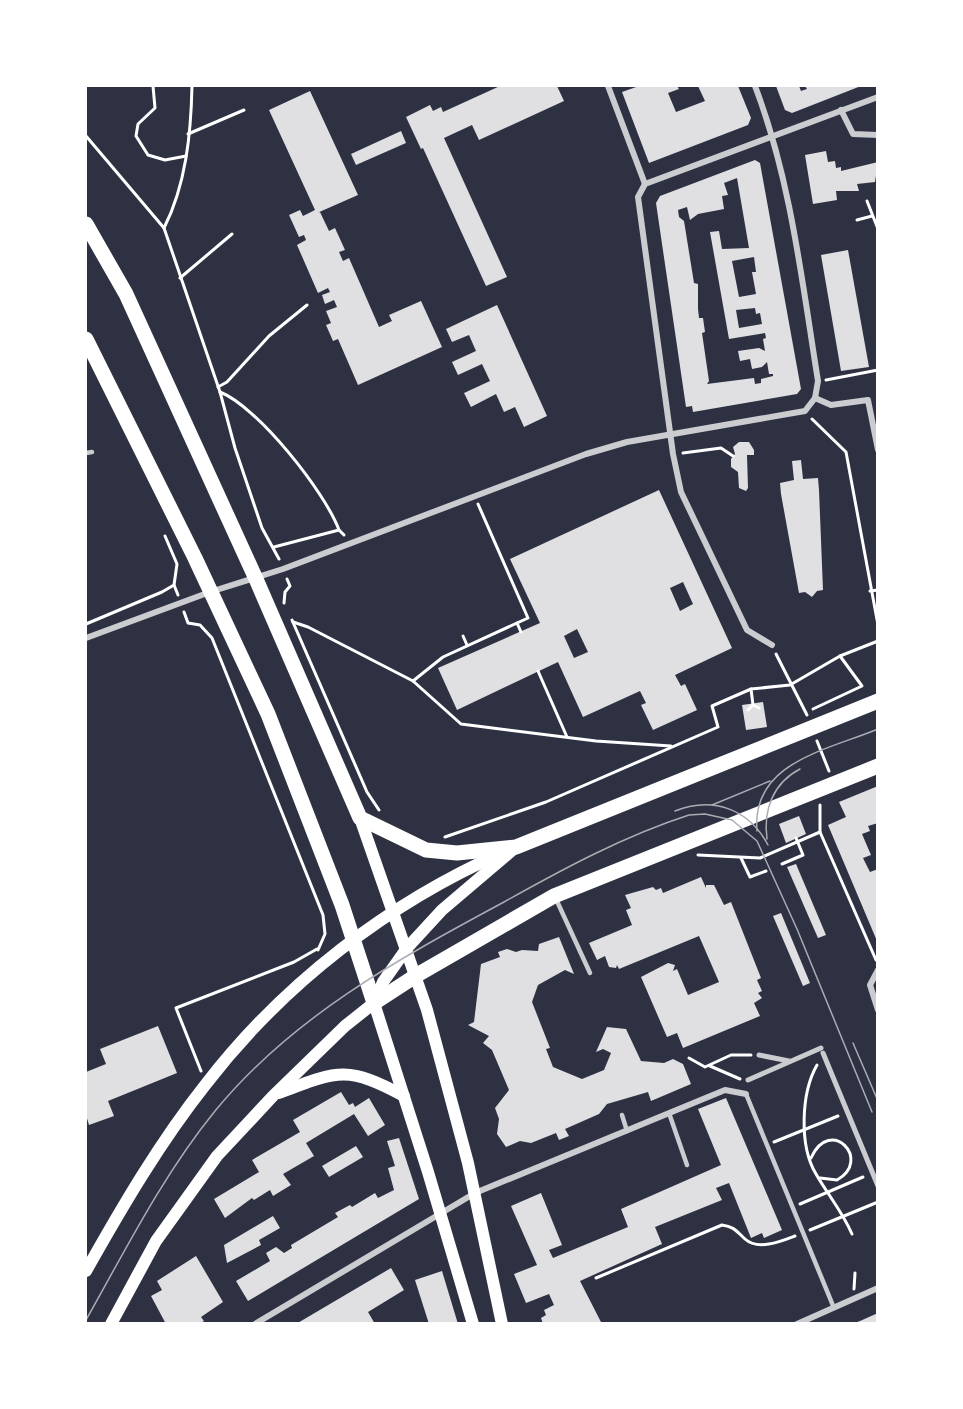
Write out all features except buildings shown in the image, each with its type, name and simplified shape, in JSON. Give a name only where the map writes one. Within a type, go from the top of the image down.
[{"type":"main road","points":[[86,225],[126,294],[256,579],[360,818],[417,975],[475,1193],[502,1323]]},
{"type":"main road","points":[[86,339],[133,430],[268,714],[354,939],[473,1323]]},
{"type":"main road","points":[[86,1271],[137,1184],[206,1083],[286,996],[354,939],[394,911],[468,868],[809,719],[878,700]]},
{"type":"main road","points":[[111,1323],[156,1241],[217,1156],[273,1096],[345,1026],[374,1003],[417,975],[555,896],[878,766]]},
{"type":"main road","points":[[360,818],[426,850],[457,853],[516,847]]},
{"type":"main road","points":[[374,1003],[383,982],[407,948],[442,910],[516,847]]},
{"type":"main road","points":[[273,1096],[324,1076],[344,1073],[381,1084],[404,1096]]},
{"type":"street","points":[[608,86],[645,184]]},
{"type":"street","points":[[86,635],[210,592],[256,579],[586,453],[670,435],[805,411],[815,398],[818,381],[794,232],[773,133],[755,86]]},
{"type":"street","points":[[772,645],[747,630],[681,492],[670,435],[638,197],[645,184],[773,133],[878,97]]},
{"type":"street","points":[[841,110],[853,134],[878,135]]},
{"type":"street","points":[[815,398],[831,405],[868,400],[878,450]]},
{"type":"street","points":[[877,970],[872,977],[872,996],[878,1010]]},
{"type":"street","points":[[748,1080],[822,1051],[878,1186]]},
{"type":"street","points":[[759,1055],[790,1062]]},
{"type":"street","points":[[255,1323],[475,1193],[725,1090],[746,1094]]},
{"type":"street","points":[[796,1323],[878,1288]]},
{"type":"lane","points":[[86,453],[92,453]]},
{"type":"lane","points":[[555,896],[590,974]]},
{"type":"lane","points":[[746,1094],[834,1308]]},
{"type":"lane","points":[[669,1113],[687,1165]]},
{"type":"lane","points":[[622,1115],[627,1131]]},
{"type":"path","points":[[153,86],[155,108],[138,124],[136,136],[148,155],[165,160],[186,156]]},
{"type":"path","points":[[164,228],[173,211],[186,156],[192,86]]},
{"type":"path","points":[[188,134],[244,110]]},
{"type":"path","points":[[86,136],[164,228],[219,389],[262,528],[274,548],[290,586],[283,600],[285,606]]},
{"type":"path","points":[[867,201],[878,229]]},
{"type":"path","points":[[857,220],[872,216]]},
{"type":"path","points":[[180,278],[232,234]]},
{"type":"path","points":[[219,389],[269,336],[307,305]]},
{"type":"path","points":[[818,381],[878,370]]},
{"type":"path","points":[[219,389],[244,406],[287,453],[313,484],[332,512],[339,530],[352,543]]},
{"type":"path","points":[[805,411],[846,452],[878,625]]},
{"type":"path","points":[[673,454],[721,448],[733,456]]},
{"type":"path","points":[[413,681],[443,657],[528,618],[475,497]]},
{"type":"path","points":[[274,548],[339,530]]},
{"type":"path","points":[[164,534],[177,564],[174,585],[188,623],[200,625],[212,638],[269,784],[306,868],[323,915],[325,934],[317,949],[294,962],[176,1008],[206,1083]]},
{"type":"path","points":[[86,624],[174,585]]},
{"type":"path","points":[[870,591],[878,590]]},
{"type":"path","points":[[288,612],[367,792],[381,813]]},
{"type":"path","points":[[293,622],[308,627],[413,681],[461,724],[567,737],[671,746]]},
{"type":"path","points":[[516,623],[520,632]]},
{"type":"path","points":[[463,636],[467,646]]},
{"type":"path","points":[[437,839],[546,802],[718,727],[712,706],[751,689],[790,685],[840,656],[878,641]]},
{"type":"path","points":[[772,645],[809,719],[834,784]]},
{"type":"path","points":[[809,719],[862,686],[840,656]]},
{"type":"path","points":[[538,671],[567,737]]},
{"type":"path","points":[[751,689],[753,707]]},
{"type":"path","points":[[748,710],[753,707],[759,708]]},
{"type":"path","points":[[830,801],[820,805],[820,832],[877,963],[877,970]]},
{"type":"path","points":[[695,855],[710,858],[760,858],[797,840],[820,832]]},
{"type":"path","points":[[790,840],[797,840],[801,836]]},
{"type":"path","points":[[782,864],[803,855],[797,840]]},
{"type":"path","points":[[741,858],[750,878],[766,871]]},
{"type":"path","points":[[317,949],[324,964]]},
{"type":"path","points":[[822,1051],[812,1073],[805,1129],[810,1159],[818,1178],[844,1215],[852,1234]]},
{"type":"path","points":[[689,1058],[705,1067],[731,1055],[759,1055]]},
{"type":"path","points":[[709,1065],[732,1075]]},
{"type":"path","points":[[767,1144],[847,1112]]},
{"type":"path","points":[[810,1159],[819,1144],[825,1140],[841,1142],[847,1147],[851,1165],[843,1177],[837,1180],[818,1178]]},
{"type":"path","points":[[793,1207],[872,1173]]},
{"type":"path","points":[[596,1278],[722,1225],[733,1226],[746,1241],[776,1244],[878,1202]]},
{"type":"tram line","points":[[757,831],[758,808],[766,789],[779,774],[816,752],[878,729]]},
{"type":"tram line","points":[[767,839],[767,818],[772,798],[783,782],[800,769]]},
{"type":"tram line","points":[[712,805],[770,781]]},
{"type":"tram line","points":[[675,811],[703,805],[729,809],[751,822],[768,845]]},
{"type":"tram line","points":[[86,1320],[146,1213],[196,1135],[245,1077],[278,1047],[349,993],[425,945],[594,854],[689,815],[705,814],[732,820],[757,841],[797,929],[872,1112]]},
{"type":"tram line","points":[[853,1043],[878,1101]]}]
